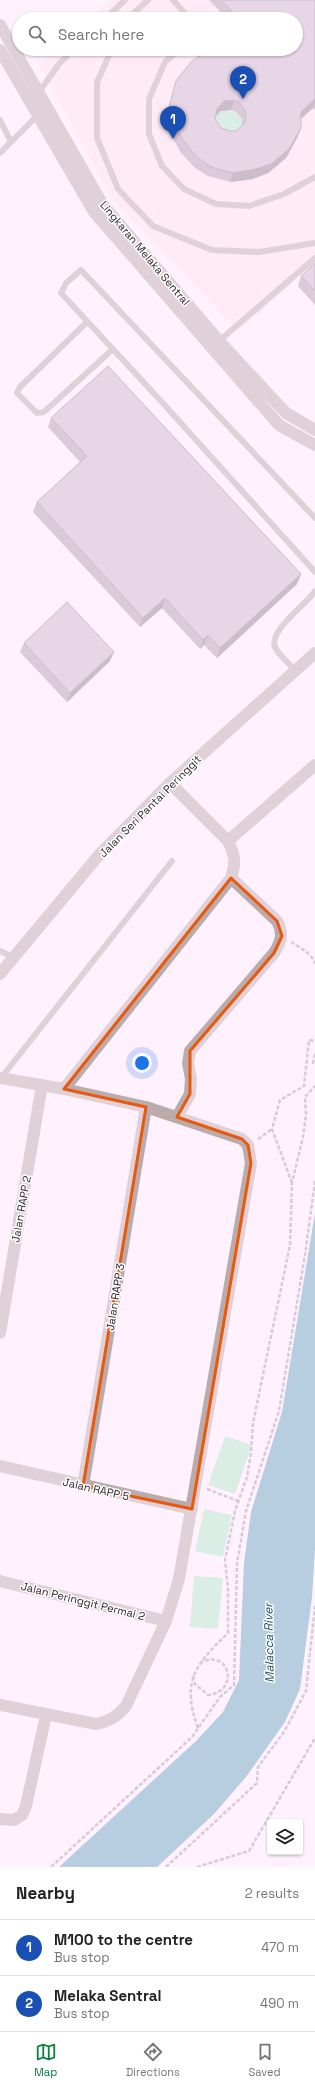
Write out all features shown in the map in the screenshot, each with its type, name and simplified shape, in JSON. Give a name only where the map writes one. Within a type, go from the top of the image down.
[{"type":"street","name":"Lingkaran Melaka Sentral","points":[[0,25],[12,45]]},
{"type":"street","name":"Lingkaran Melaka Sentral","points":[[0,50],[94,212],[279,425],[315,445]]},
{"type":"street","name":"Lingkaran Melaka Sentral","points":[[18,56],[103,205],[219,341],[286,413],[315,430]]},
{"type":"street","name":"Jalan Seri Pantai Peringgit","points":[[0,974],[99,855],[170,783],[315,653]]},
{"type":"street","points":[[228,841],[315,765]]},
{"type":"street","points":[[64,1089],[230,878],[235,865],[234,853],[228,841],[170,783]]},
{"type":"street","points":[[177,1117],[190,1094],[191,1079],[188,1063],[190,1051],[274,953],[282,936],[281,928],[277,921],[230,878]]},
{"type":"street","points":[[0,1078],[64,1089],[146,1107],[242,1139],[248,1145],[251,1163],[192,1509],[179,1578],[166,1621],[126,1706],[118,1715],[108,1722],[96,1724],[46,1716],[0,1705]]},
{"type":"street","name":"Jalan RAPP 2","points":[[0,1333],[42,1085]]},
{"type":"street","name":"Jalan RAPP 3","points":[[83,1486],[146,1107]]},
{"type":"street","name":"Jalan RAPP 5","points":[[0,1466],[83,1486],[192,1509]]},
{"type":"street","name":"Jalan Peringgit Permai 2","points":[[0,1581],[166,1621]]},
{"type":"street","points":[[0,1819],[14,1820],[22,1814],[26,1806],[46,1716]]},
{"type":"lane","points":[[112,12],[125,0]]},
{"type":"lane","points":[[135,12],[148,0]]},
{"type":"lane","points":[[173,0],[184,12]]},
{"type":"lane","points":[[0,153],[37,116],[39,91],[59,64],[67,56]]},
{"type":"lane","points":[[109,56],[97,82],[97,138],[118,189],[153,226],[212,250],[259,252],[315,243]]},
{"type":"lane","points":[[172,56],[166,62],[149,99],[149,134],[162,166],[184,189],[216,204],[249,206],[284,194],[315,177]]},
{"type":"lane","points":[[0,120],[12,142]]},
{"type":"lane","points":[[219,341],[315,258]]},
{"type":"lane","points":[[315,518],[81,270],[66,284],[61,293],[315,572]]},
{"type":"lane","points":[[87,322],[20,387],[18,393],[37,413],[44,412],[113,349]]},
{"type":"lane","points":[[296,670],[274,646],[275,638],[280,629],[315,591]]},
{"type":"lane","points":[[0,1078],[172,861]]},
{"type":"lane","points":[[0,951],[14,958]]},
{"type":"path","points":[[282,936],[303,950],[315,964]]},
{"type":"path","points":[[292,1183],[272,1129],[280,1100],[304,1086],[306,1054],[309,1040],[315,1041]]},
{"type":"path","points":[[306,1054],[315,1055],[313,1063],[315,1065]]},
{"type":"path","points":[[198,1728],[192,1710],[193,1674],[198,1664],[228,1633],[228,1589],[225,1560],[238,1501],[247,1477],[252,1453],[253,1423],[290,1245],[292,1183],[303,1137],[306,1115],[305,1097],[315,1086]]},
{"type":"path","points":[[248,1145],[272,1129]]},
{"type":"path","points":[[51,1867],[186,1742],[220,1697],[234,1685],[237,1563],[246,1511],[278,1411],[305,1255],[315,1181]]},
{"type":"path","points":[[196,1485],[238,1501]]},
{"type":"path","points":[[166,1867],[257,1783],[258,1767],[284,1732],[306,1691],[315,1606]]},
{"type":"path","points":[[193,1674],[195,1684],[208,1695],[216,1694],[224,1688],[228,1681],[228,1672],[224,1664],[216,1659],[208,1659],[198,1664]]},
{"type":"path","points":[[197,1867],[248,1851],[315,1738]]},
{"type":"highlighted area","points":[[231,878],[277,921],[282,936],[274,953],[190,1051],[190,1094],[177,1117],[242,1139],[248,1145],[251,1163],[192,1509],[83,1486],[146,1107],[64,1089]]},
{"type":"shaded area","points":[[110,0],[315,0],[315,261],[239,332],[113,200],[39,65],[49,56],[303,56],[303,12],[97,12]]},
{"type":"green space","points":[[226,110],[234,111],[239,115],[242,121],[243,129],[227,141],[214,118],[217,114]]},
{"type":"green space","points":[[225,1436],[252,1445],[235,1494],[208,1485]]},
{"type":"green space","points":[[204,1509],[232,1515],[223,1557],[195,1551]]},
{"type":"green space","points":[[194,1576],[223,1578],[218,1629],[190,1627]]},
{"type":"water","name":"Malacca River","points":[[315,1213],[315,1548],[312,1597],[300,1689],[285,1722],[246,1777],[214,1814],[157,1867],[59,1867],[196,1741],[223,1712],[239,1680],[244,1563],[251,1512],[282,1412]]},
{"type":"building","points":[[221,0],[315,0],[315,99],[301,112],[301,128],[289,149],[271,164],[256,169],[233,173],[211,167],[197,157],[185,143],[175,126],[170,104],[176,81],[191,62],[199,56],[303,56],[303,12],[232,12]],"holes":[[[234,100],[239,102],[245,110],[246,120],[244,124],[236,131],[221,128],[215,119],[217,109],[224,101]]]},
{"type":"building","points":[[315,263],[315,291],[301,276]]},
{"type":"building","points":[[108,366],[301,574],[220,648],[208,635],[203,640],[165,598],[143,618],[37,502],[87,456],[51,418]]},
{"type":"building","points":[[67,602],[114,652],[70,693],[24,643]]},
{"type":"place","name":"Melaka Sentral","points":[[243,99]]},
{"type":"place","name":"M100 to the centre","points":[[173,139]]}]
